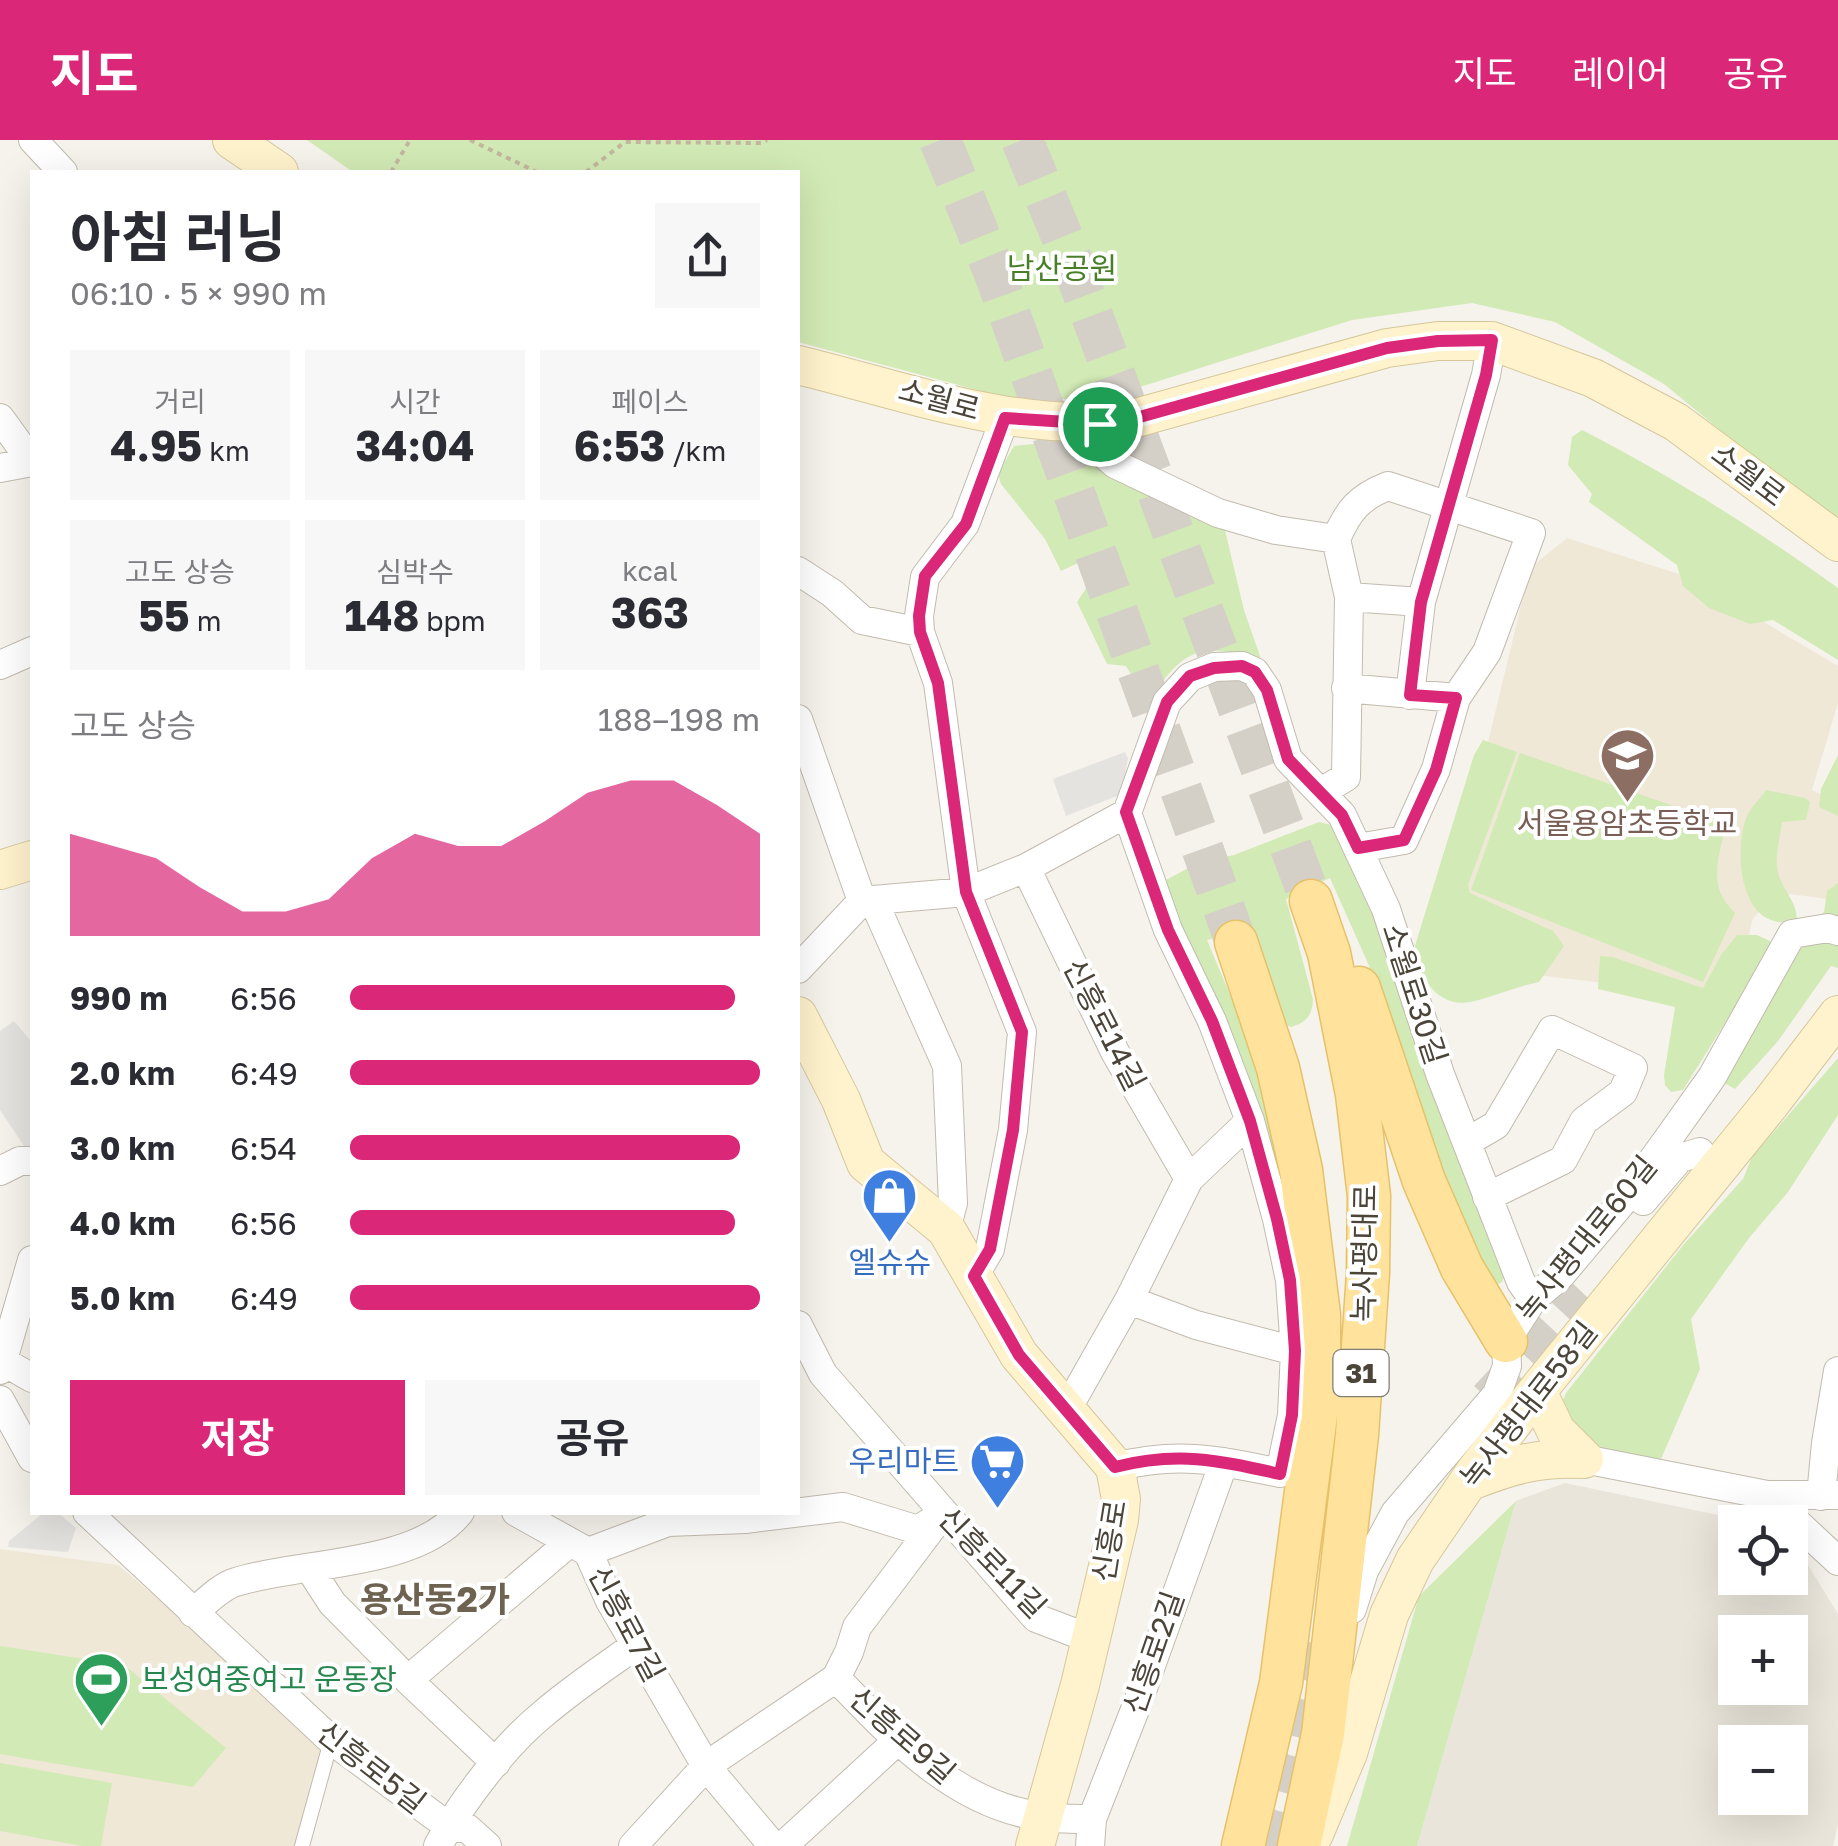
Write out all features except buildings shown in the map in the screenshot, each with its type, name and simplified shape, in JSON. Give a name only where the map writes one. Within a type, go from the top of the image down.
[{"type":"main road","points":[[232,140],[275,170]]},
{"type":"main road","points":[[272,140],[310,170]]},
{"type":"main road","name":"소월로","points":[[800,366],[1005,418],[1100,424],[1136,418],[1387,348],[1438,341],[1492,340],[1593,378],[1676,422],[1838,542]]},
{"type":"main road","name":"녹사평대로","points":[[1299,1846],[1323,1734],[1357,1436],[1368,1274],[1368,1196],[1357,1094],[1329,953],[1311,902]]},
{"type":"main road","name":"녹사평대로","points":[[1236,942],[1278,1068],[1268,1114],[1301,1170],[1319,1315],[1319,1392],[1281,1682],[1242,1846]]},
{"type":"main road","points":[[1329,953],[1353,972],[1424,1181],[1462,1268],[1506,1341]]},
{"type":"main road","name":"녹사평대로58길","points":[[1585,1295],[1700,1152],[1757,1091],[1838,992]]},
{"type":"main road","name":"녹사평대로58길","points":[[1310,1846],[1348,1753],[1389,1615],[1416,1560],[1468,1482],[1537,1391],[1838,1015]]},
{"type":"main road","name":"신흥로","points":[[800,1020],[842,1100],[866,1163],[946,1229],[1019,1355],[1115,1467],[1121,1499],[1119,1520],[1039,1832]]},
{"type":"main road","points":[[1268,1114],[1302,1082],[1316,1079],[1344,1084],[1357,1094]]},
{"type":"main road","points":[[1537,1391],[1556,1431],[1584,1459]]},
{"type":"main road","points":[[1468,1482],[1514,1464],[1546,1458],[1584,1459]]},
{"type":"street","points":[[33,140],[61,170]]},
{"type":"street","points":[[1410,695],[1421,602],[1486,375],[1492,340]]},
{"type":"street","points":[[0,418],[30,459]]},
{"type":"street","points":[[974,1276],[990,1249],[1013,1130],[1022,1032],[966,892],[938,683],[920,632],[919,616],[925,576],[966,524],[1005,418]]},
{"type":"street","points":[[1067,422],[1115,464],[1218,512],[1276,530],[1336,538]]},
{"type":"street","points":[[0,468],[30,462]]},
{"type":"street","points":[[1321,792],[1346,776],[1349,597],[1336,538],[1348,512],[1367,494],[1388,486],[1531,533],[1486,652],[1456,698],[1436,770],[1404,840],[1358,848]]},
{"type":"street","points":[[800,572],[832,593],[862,620],[920,632]]},
{"type":"street","points":[[1349,597],[1421,602]]},
{"type":"street","points":[[0,664],[30,652]]},
{"type":"street","name":"소월로30길","points":[[1126,812],[1167,702],[1190,676],[1214,668],[1242,666],[1255,672],[1267,690],[1288,759],[1342,815],[1386,908],[1440,1074],[1520,1282],[1532,1299]]},
{"type":"street","points":[[1346,688],[1456,698]]},
{"type":"street","points":[[800,724],[868,901],[948,1066],[954,1203],[946,1229]]},
{"type":"street","points":[[800,967],[868,901],[966,892],[1026,868],[1126,812],[1168,930],[1212,1021],[1268,1114],[1290,1280],[1295,1351],[1292,1415],[1280,1474],[1224,1462],[1153,1458],[1115,1467]]},
{"type":"street","name":"신흥로14길","points":[[1026,868],[1115,1052],[1188,1178]]},
{"type":"street","name":"녹사평대로60길","points":[[1327,1694],[1364,1571],[1395,1513],[1497,1394],[1508,1366],[1506,1341],[1532,1299],[1560,1276],[1624,1200],[1681,1121],[1712,1076],[1792,934],[1828,928],[1838,931]]},
{"type":"street","points":[[1468,1142],[1496,1125],[1552,1030],[1633,1068],[1623,1092],[1584,1121],[1563,1160],[1487,1197]]},
{"type":"street","points":[[1067,1409],[1129,1300],[1188,1178],[1268,1114]]},
{"type":"street","points":[[1532,1299],[1568,1288],[1680,1158],[1700,1152]]},
{"type":"street","points":[[0,1171],[20,1161],[30,1161]]},
{"type":"street","points":[[30,1264],[10,1300],[2,1366],[30,1377]]},
{"type":"street","points":[[1129,1300],[1196,1325],[1295,1351]]},
{"type":"street","name":"신흥로11길","points":[[800,1329],[823,1374],[1036,1618],[1091,1640]]},
{"type":"street","points":[[1584,1459],[1767,1495],[1830,1496],[1826,1443],[1838,1371]]},
{"type":"street","points":[[0,1400],[30,1454]]},
{"type":"street","name":"신흥로2길","points":[[1091,1833],[1224,1462]]},
{"type":"street","points":[[1767,1495],[1838,1561]]},
{"type":"street","points":[[800,1513],[843,1508],[918,1530],[943,1513]]},
{"type":"street","name":"신흥로9길","points":[[943,1513],[857,1627],[836,1678],[897,1741],[961,1788],[1039,1832],[1091,1833]]},
{"type":"street","name":"신흥로5길","points":[[91,1515],[331,1743],[443,1836],[466,1828],[487,1846]]},
{"type":"street","points":[[193,1613],[232,1582],[310,1569],[410,1544],[449,1527],[458,1515]]},
{"type":"street","name":"신흥로7길","points":[[521,1515],[579,1547],[706,1766],[773,1846]]},
{"type":"street","points":[[408,1680],[579,1547],[665,1517],[745,1519],[781,1515]]},
{"type":"street","points":[[310,1569],[332,1604],[496,1763]]},
{"type":"street","points":[[443,1836],[496,1763],[540,1715],[636,1644]]},
{"type":"street","points":[[633,1846],[706,1766],[836,1678]]},
{"type":"street","points":[[783,1846],[897,1741]]},
{"type":"lane","points":[[302,1846],[331,1743]]},
{"type":"path","points":[[392,170],[410,140]]},
{"type":"path","points":[[470,140],[534,170]]},
{"type":"path","points":[[589,170],[625,142],[767,140]]},
{"type":"shaded area","points":[[1567,538],[1688,577],[1838,666],[1838,703],[1812,790],[1838,803],[1838,888],[1826,899],[1776,892],[1752,920],[1747,946],[1712,996],[1545,976],[1426,955],[1477,788],[1530,568]]},
{"type":"shaded area","points":[[1125,752],[1128,758],[1122,794],[1066,816],[1053,779]]},
{"type":"shaded area","points":[[14,1021],[30,1040],[30,1152],[0,1110],[0,1031]]},
{"type":"shaded area","points":[[1565,1483],[1718,1515],[1718,1595],[1808,1595],[1808,1565],[1838,1614],[1838,1824],[1833,1846],[1417,1846],[1516,1501]]},
{"type":"shaded area","points":[[41,1515],[60,1515],[76,1528],[68,1552],[8,1547],[9,1541]]},
{"type":"shaded area","points":[[0,1549],[118,1565],[321,1738],[330,1748],[298,1846],[0,1846]]},
{"type":"green space","name":"남산공원","points":[[307,140],[1838,140],[1838,527],[1664,384],[1555,322],[1472,303],[1352,320],[1102,399],[1011,399],[800,343],[800,170],[350,170]]},
{"type":"green space","points":[[1582,430],[1713,504],[1838,588],[1838,660],[1773,620],[1750,624],[1709,608],[1683,586],[1677,565],[1589,502],[1592,494],[1568,465],[1572,437]]},
{"type":"green space","points":[[1034,444],[1062,452],[1224,526],[1244,610],[1262,662],[1223,651],[1195,654],[1172,671],[1148,702],[1126,666],[1107,664],[1077,602],[1089,584],[1078,563],[1061,571],[1045,539],[1001,484],[998,473],[1014,446]]},
{"type":"green space","points":[[1483,740],[1517,752],[1468,885],[1470,893],[1553,931],[1564,946],[1539,982],[1459,1003],[1431,988],[1414,949],[1474,755]]},
{"type":"green space","points":[[1520,753],[1726,824],[1718,860],[1718,882],[1720,893],[1735,913],[1703,982],[1471,890]]},
{"type":"green space","points":[[1838,755],[1838,816],[1819,807],[1821,789]]},
{"type":"green space","points":[[1766,790],[1810,802],[1806,820],[1782,822],[1777,854],[1778,873],[1795,907],[1797,920],[1778,922],[1763,916],[1745,888],[1741,870],[1743,832],[1749,813]]},
{"type":"green space","points":[[1319,822],[1336,826],[1380,927],[1505,1273],[1502,1282],[1495,1286],[1458,1226],[1386,1004],[1330,878],[1286,899],[1313,999],[1308,1018],[1301,1023],[1291,1027],[1280,1022],[1247,929],[1207,940],[1262,1071],[1293,1222],[1162,882],[1200,862],[1234,855]]},
{"type":"green space","points":[[1838,883],[1838,968],[1831,966],[1778,1041],[1735,1089],[1726,1084],[1722,1075],[1811,924],[1824,912],[1827,891]]},
{"type":"green space","points":[[1737,935],[1757,935],[1770,941],[1770,951],[1683,1090],[1671,1092],[1664,1075],[1675,1007],[1598,989],[1600,956],[1703,988]]},
{"type":"green space","points":[[1838,1058],[1838,1115],[1788,1192],[1749,1238],[1691,1319],[1700,1369],[1661,1459],[1639,1456],[1634,1462],[1590,1451],[1557,1415],[1566,1393],[1684,1244],[1743,1179],[1752,1157]]},
{"type":"green space","points":[[1516,1501],[1417,1846],[1347,1846],[1419,1596]]},
{"type":"green space","name":"보성여중여고 운동장","points":[[0,1646],[124,1665],[226,1748],[193,1787],[0,1754]]},
{"type":"green space","points":[[0,1763],[112,1783],[101,1846],[0,1831]]},
{"type":"tunnel","points":[[940,140],[994,271],[1236,942]]},
{"type":"tunnel","points":[[1022,140],[1066,246],[1311,901]]},
{"type":"tunnel","points":[[1488,1399],[1585,1295]]},
{"type":"tunnel","points":[[1263,1846],[1322,1635]]},
{"type":"place","name":"서울용암초등학교","points":[[1627,805]]},
{"type":"place","name":"엘슈슈","points":[[890,1244]]},
{"type":"place","name":"우리마트","points":[[998,1511]]},
{"type":"place","name":"보성여중여고 운동장","points":[[102,1729]]},
{"type":"district","name":"용산동2가","points":[[435,1600]]},
{"type":"route","points":[[1492,340],[1486,375],[1421,602],[1410,695],[1456,698],[1436,770],[1404,840],[1358,848],[1342,815],[1288,759],[1267,690],[1255,672],[1242,666],[1214,668],[1190,676],[1167,702],[1126,812],[1168,930],[1212,1021],[1250,1121],[1277,1219],[1290,1280],[1295,1351],[1292,1415],[1280,1474],[1198,1458],[1153,1458],[1115,1467],[1019,1355],[974,1276],[990,1249],[1013,1130],[1022,1032],[966,892],[938,683],[920,632],[919,616],[925,576],[966,524],[1005,418],[1100,424],[1136,418],[1387,348],[1438,341],[1492,340]]}]
